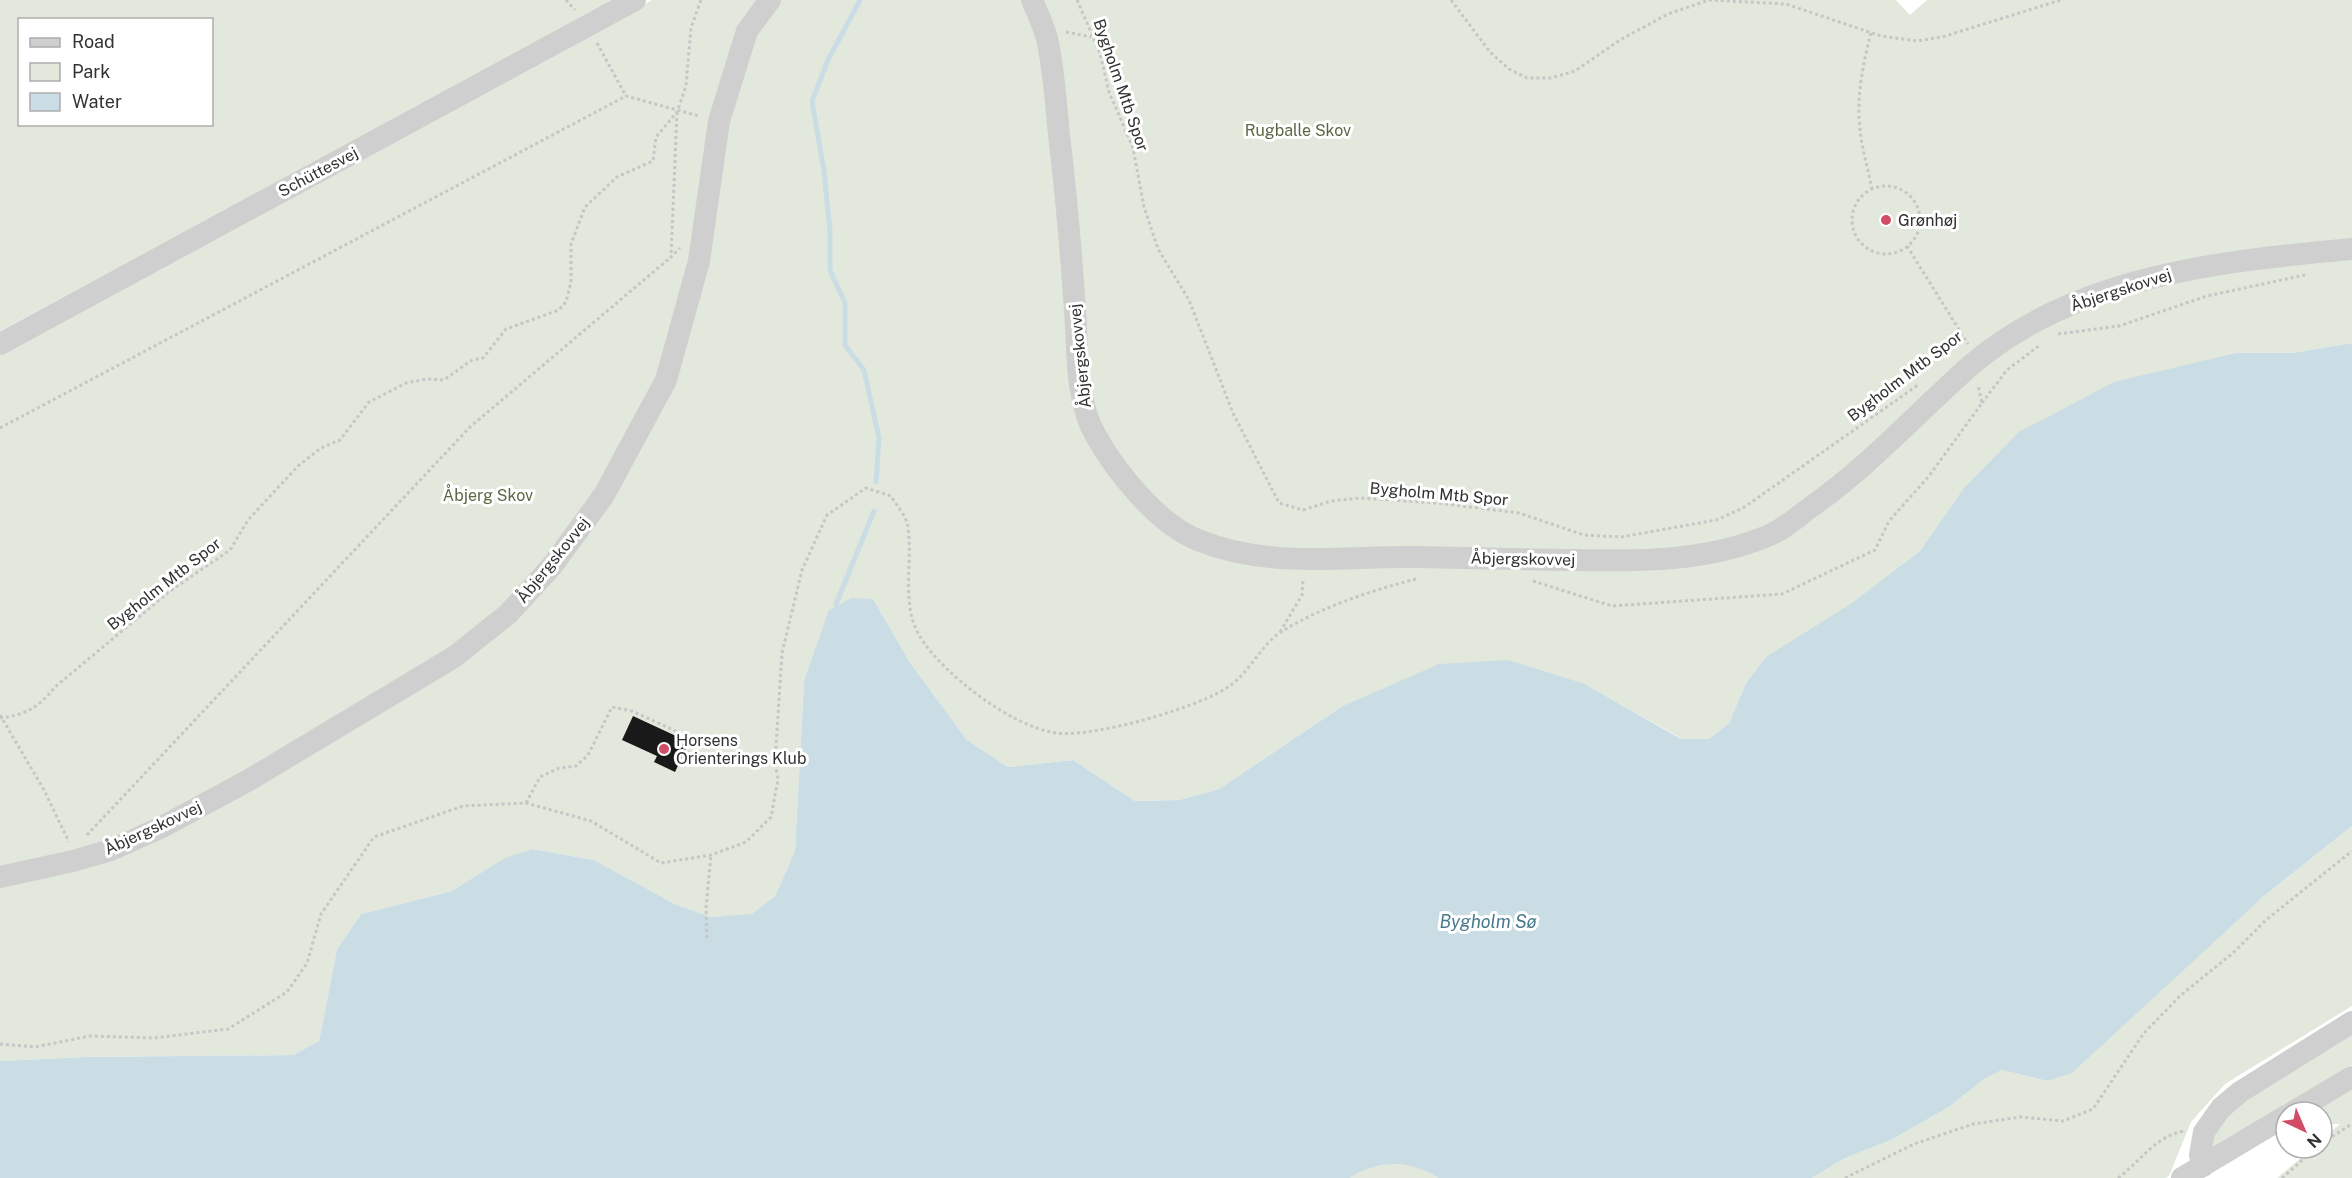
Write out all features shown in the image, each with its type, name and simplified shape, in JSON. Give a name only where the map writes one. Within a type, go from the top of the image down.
[{"type":"street","name":"Schüttesvej","points":[[0,344],[635,0]]},
{"type":"street","name":"Åbjergskovvej","points":[[0,877],[111,850],[162,827],[249,780],[454,657],[508,614],[552,566],[604,495],[666,380],[699,261],[719,121],[747,31],[770,0]]},
{"type":"street","name":"Åbjergskovvej","points":[[1032,0],[1048,39],[1067,203],[1080,379],[1086,415],[1094,434],[1125,480],[1164,518],[1192,538],[1241,555],[1303,560],[1405,557],[1633,561],[1731,550],[1773,534],[1824,498],[1879,453],[1967,352],[2017,332],[2101,293],[2165,274],[2283,256],[2352,249]]},
{"type":"street","points":[[2201,1160],[2204,1132],[2221,1108],[2240,1092],[2352,1022]]},
{"type":"street","points":[[2313,1100],[2352,1077]]},
{"type":"street","points":[[2182,1178],[2201,1160],[2274,1122]]},
{"type":"path","name":"Bygholm Mtb Spor","points":[[1,717],[23,715],[42,704],[55,687],[170,591],[230,549],[248,520],[290,474],[321,448],[340,440],[369,402],[406,383],[426,379],[444,380],[472,360],[483,358],[506,329],[559,310],[566,302],[571,282],[571,244],[585,207],[617,177],[653,161],[656,138],[677,112],[686,86],[691,28],[701,0]]},
{"type":"path","name":"Bygholm Mtb Spor","points":[[1077,0],[1100,53],[1109,92],[1133,148],[1144,207],[1158,249],[1189,300],[1233,413],[1279,503],[1303,510],[1331,501],[1360,498],[1490,508],[1519,513],[1584,536],[1621,537],[1674,530],[1716,520],[1743,508],[1814,460],[1880,409],[1922,382]]},
{"type":"path","points":[[1451,0],[1490,52],[1509,69],[1527,78],[1551,78],[1575,71],[1620,40],[1668,14],[1708,0],[1785,4],[1871,33],[1917,41],[1942,37],[2061,0]]},
{"type":"path","points":[[588,26],[626,96],[677,112],[719,121]]},
{"type":"path","points":[[1871,33],[1864,60],[1859,103],[1860,129],[1872,189]]},
{"type":"path","points":[[0,428],[626,96]]},
{"type":"path","points":[[671,257],[677,112]]},
{"type":"path","points":[[1889,186],[1902,190],[1912,198],[1918,210],[1920,223],[1916,236],[1907,246],[1895,252],[1882,254],[1869,250],[1859,241],[1853,229],[1852,216],[1856,203],[1864,193],[1872,189],[1889,186]]},
{"type":"path","points":[[87,836],[470,427],[704,227]]},
{"type":"path","points":[[1907,246],[1967,352]]},
{"type":"path","points":[[2052,335],[2119,326],[2207,296],[2313,273]]},
{"type":"path","name":"Bygholm Mtb Spor","points":[[1967,352],[1978,337]]},
{"type":"path","points":[[1983,403],[2007,370],[2043,342]]},
{"type":"path","points":[[0,1044],[35,1047],[90,1036],[154,1038],[228,1029],[286,992],[307,963],[321,914],[374,837],[463,806],[526,803],[591,821],[661,863],[711,855],[746,842],[771,816],[778,779],[776,762],[782,653],[802,570],[827,515],[867,488],[891,496],[908,525],[912,621],[919,635],[929,649],[961,682],[1003,711],[1057,733],[1099,730],[1186,707],[1231,685]]},
{"type":"path","points":[[1279,633],[1302,595],[1303,560]]},
{"type":"path","points":[[526,803],[540,777],[559,768],[576,766],[588,755],[612,707],[632,711],[695,740],[683,768]]},
{"type":"path","points":[[1,717],[65,833],[73,850],[73,861]]},
{"type":"path","points":[[1845,1178],[1914,1144],[1973,1124],[2021,1117],[2062,1121],[2093,1109],[2144,1033],[2181,995],[2233,953],[2275,912],[2352,851]]},
{"type":"path","points":[[707,938],[706,909],[711,855]]},
{"type":"path","points":[[2334,1135],[2352,1124]]},
{"type":"path","points":[[2118,1178],[2143,1154],[2173,1133],[2185,1131],[2194,1141],[2201,1160]]},
{"type":"path","points":[[2282,1178],[2302,1160]]},
{"type":"green space","points":[[0,0],[618,0],[0,331]]},
{"type":"green space","name":"Åbjerg Skov","points":[[652,0],[1896,0],[1910,15],[1927,0],[2352,0],[2352,343],[2292,353],[2236,353],[1964,489],[1920,551],[1745,685],[1729,723],[1709,739],[1682,739],[1585,684],[1341,707],[1219,789],[1179,800],[1135,801],[1073,760],[1008,767],[967,740],[911,664],[873,599],[804,681],[795,851],[775,896],[752,915],[711,917],[675,904],[594,860],[532,849],[505,859],[452,891],[361,914],[337,949],[319,1041],[293,1055],[85,1057],[0,1061],[0,353]]},
{"type":"green space","points":[[2352,826],[2352,1006],[2225,1084],[2191,1122],[2169,1176],[2165,1178],[1812,1178],[1843,1159],[1891,1140],[1949,1107],[1984,1079],[2002,1070],[2047,1081],[2264,896]]},
{"type":"green space","points":[[2352,1030],[2352,1065],[2294,1100],[2274,1100],[2274,1112],[2208,1152],[2222,1112]]},
{"type":"green space","points":[[2352,1089],[2352,1178],[2277,1178],[2299,1160],[2334,1160],[2334,1129],[2340,1124],[2334,1124],[2332,1100]]},
{"type":"green space","points":[[1389,1163],[1420,1167],[1438,1178],[1350,1178],[1363,1169]]},
{"type":"water","name":"Bygholm Sø","points":[[2352,343],[2352,826],[2264,896],[2072,1073],[2047,1081],[2002,1070],[1984,1079],[1949,1107],[1891,1140],[1843,1159],[1812,1178],[1438,1178],[1417,1168],[1394,1164],[1372,1167],[1350,1178],[0,1178],[0,1061],[85,1057],[293,1055],[319,1041],[337,949],[361,914],[452,891],[505,858],[532,849],[594,860],[675,904],[711,917],[752,914],[775,896],[795,851],[804,681],[829,610],[851,598],[873,599],[911,664],[967,740],[1008,767],[1073,760],[1135,801],[1179,800],[1219,789],[1341,707],[1439,664],[1508,660],[1585,684],[1681,739],[1709,739],[1729,723],[1745,685],[1766,657],[1849,605],[1920,551],[1964,488],[2019,432],[2114,382],[2236,353],[2292,353]]},
{"type":"building","name":"Horsens Orienterings Klub","points":[[633,716],[689,742],[675,772],[654,762],[657,756],[622,740]]},
{"type":"waterway","points":[[860,0],[828,60],[812,101],[824,171],[830,231],[830,270],[845,303],[845,345],[864,370],[879,438],[876,482]]},
{"type":"waterway","points":[[836,604],[874,511]]},
{"type":"place","name":"Grønhøj","points":[[1886,220]]},
{"type":"place","name":"Horsens Orienterings Klub","points":[[664,749]]},
{"type":"park label","name":"Rugballe Skov","points":[[1298,130]]}]
